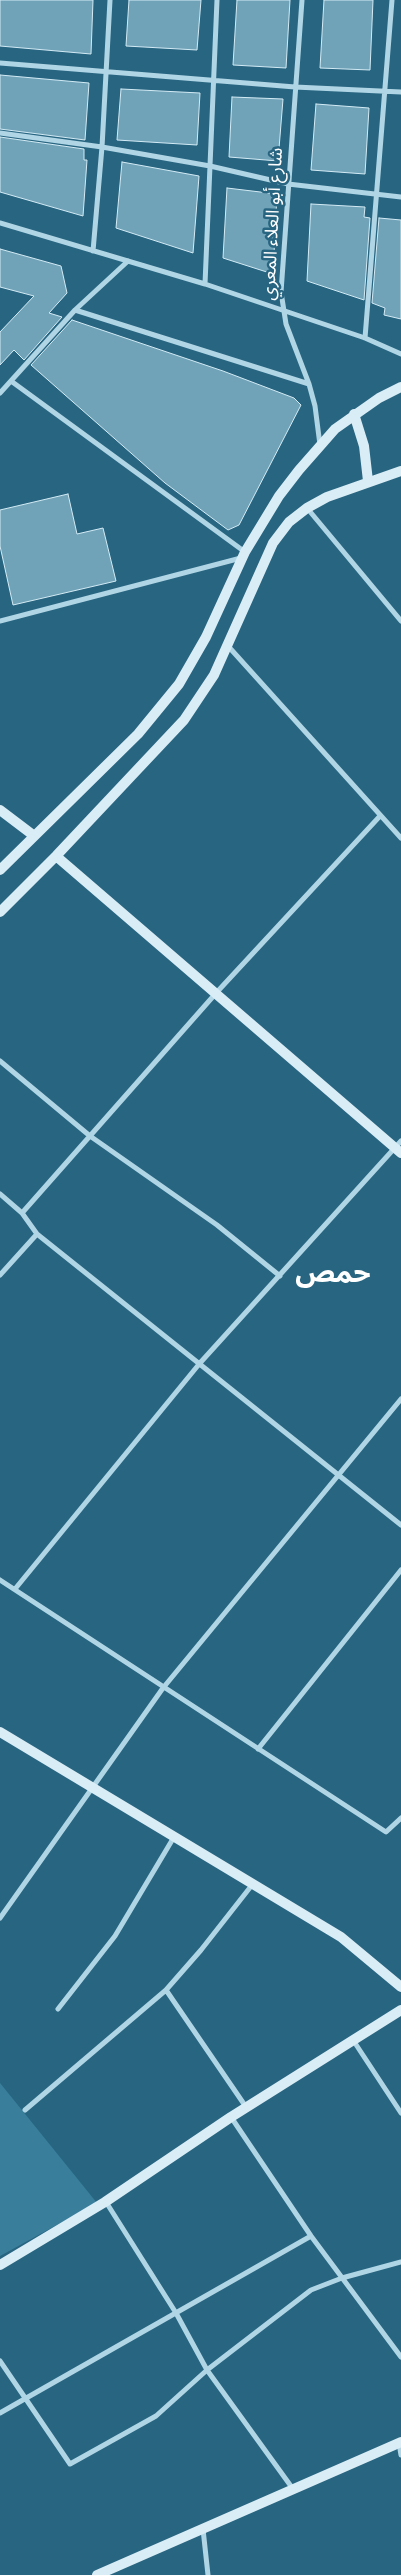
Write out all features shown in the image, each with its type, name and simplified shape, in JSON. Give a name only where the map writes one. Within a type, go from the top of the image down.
[{"type":"main road","points":[[0,870],[138,734],[179,684],[206,638],[244,555],[279,496],[320,445],[335,429],[354,414],[401,387]]},
{"type":"main road","points":[[354,414],[364,446],[368,481]]},
{"type":"main road","points":[[0,912],[56,856],[184,720],[209,682],[228,646],[273,543],[290,522],[307,508],[327,497],[368,481],[401,471]]},
{"type":"main road","points":[[0,810],[33,836]]},
{"type":"main road","points":[[56,856],[399,1147]]},
{"type":"main road","points":[[0,1732],[341,1937],[401,1987]]},
{"type":"main road","points":[[0,2265],[106,2202],[232,2117],[401,2010]]},
{"type":"main road","points":[[97,2575],[400,2442]]},
{"type":"street","points":[[93,251],[102,147],[110,0]]},
{"type":"street","points":[[206,284],[217,0]]},
{"type":"street","name":"شارع أبو العلاء المعري","points":[[302,0],[281,274],[282,309],[309,384],[320,445]]},
{"type":"street","points":[[365,338],[392,0]]},
{"type":"street","points":[[0,63],[214,79],[296,88],[401,92]]},
{"type":"street","points":[[0,133],[102,147],[210,166],[288,184],[401,197]]},
{"type":"street","points":[[0,223],[206,284],[365,338],[401,354]]},
{"type":"street","points":[[0,393],[75,310],[128,261]]},
{"type":"street","points":[[75,310],[309,384]]},
{"type":"street","points":[[11,381],[244,555]]},
{"type":"street","points":[[307,508],[401,621]]},
{"type":"street","points":[[0,621],[244,555]]},
{"type":"street","points":[[228,646],[401,838]]},
{"type":"street","points":[[22,1213],[217,992],[380,816]]},
{"type":"street","points":[[0,1062],[90,1136],[217,1225],[280,1276]]},
{"type":"street","points":[[15,1589],[200,1363],[399,1147]]},
{"type":"street","points":[[0,1194],[22,1213],[37,1234],[401,1525]]},
{"type":"street","points":[[0,1275],[37,1234]]},
{"type":"street","points":[[0,1918],[163,1688],[338,1473],[401,1399]]},
{"type":"street","points":[[258,1749],[401,1570]]},
{"type":"street","points":[[0,1580],[386,1832],[401,1818]]},
{"type":"street","points":[[58,2009],[114,1936],[174,1837]]},
{"type":"street","points":[[25,2110],[166,1990],[201,1950],[252,1884]]},
{"type":"street","points":[[166,1990],[246,2108]]},
{"type":"street","points":[[353,2040],[401,2113]]},
{"type":"street","points":[[232,2117],[311,2236],[401,2357]]},
{"type":"street","points":[[106,2202],[176,2313],[207,2370],[294,2489]]},
{"type":"street","points":[[0,2413],[311,2236]]},
{"type":"street","points":[[0,2361],[70,2464],[156,2416],[207,2370],[311,2290],[342,2278],[401,2262]]},
{"type":"street","points":[[400,2442],[401,2455]]},
{"type":"street","points":[[203,2528],[208,2575]]},
{"type":"shaded area","points":[[0,2083],[97,2203],[0,2256]]},
{"type":"building","points":[[0,0],[93,0],[91,54],[0,46]]},
{"type":"building","points":[[129,0],[201,0],[197,50],[126,46]]},
{"type":"building","points":[[237,0],[290,0],[286,68],[233,65]]},
{"type":"building","points":[[324,0],[373,0],[370,70],[320,68]]},
{"type":"building","points":[[0,75],[89,83],[85,140],[0,129]]},
{"type":"building","points":[[121,89],[200,93],[197,145],[117,140]]},
{"type":"building","points":[[232,97],[283,99],[278,161],[229,157]]},
{"type":"building","points":[[316,104],[369,108],[365,174],[311,170]]},
{"type":"building","points":[[0,137],[84,149],[84,160],[87,160],[83,216],[0,192]]},
{"type":"building","points":[[122,162],[199,176],[193,253],[116,228]]},
{"type":"building","points":[[227,188],[277,194],[273,274],[223,258]]},
{"type":"building","points":[[311,204],[365,207],[364,217],[370,218],[364,300],[307,281]]},
{"type":"building","points":[[379,218],[401,220],[401,319],[384,315],[385,308],[372,303]]},
{"type":"building","points":[[0,249],[61,266],[67,293],[49,313],[62,317],[24,360],[14,350],[0,365],[0,332],[34,296],[0,287]]},
{"type":"building","points":[[72,320],[223,371],[294,398],[301,405],[239,525],[228,530],[165,483],[31,365]]},
{"type":"building","points":[[68,494],[77,534],[103,528],[116,581],[13,605],[0,546],[0,510]]},
{"type":"district","name":"حمص","points":[[333,1274]]}]
